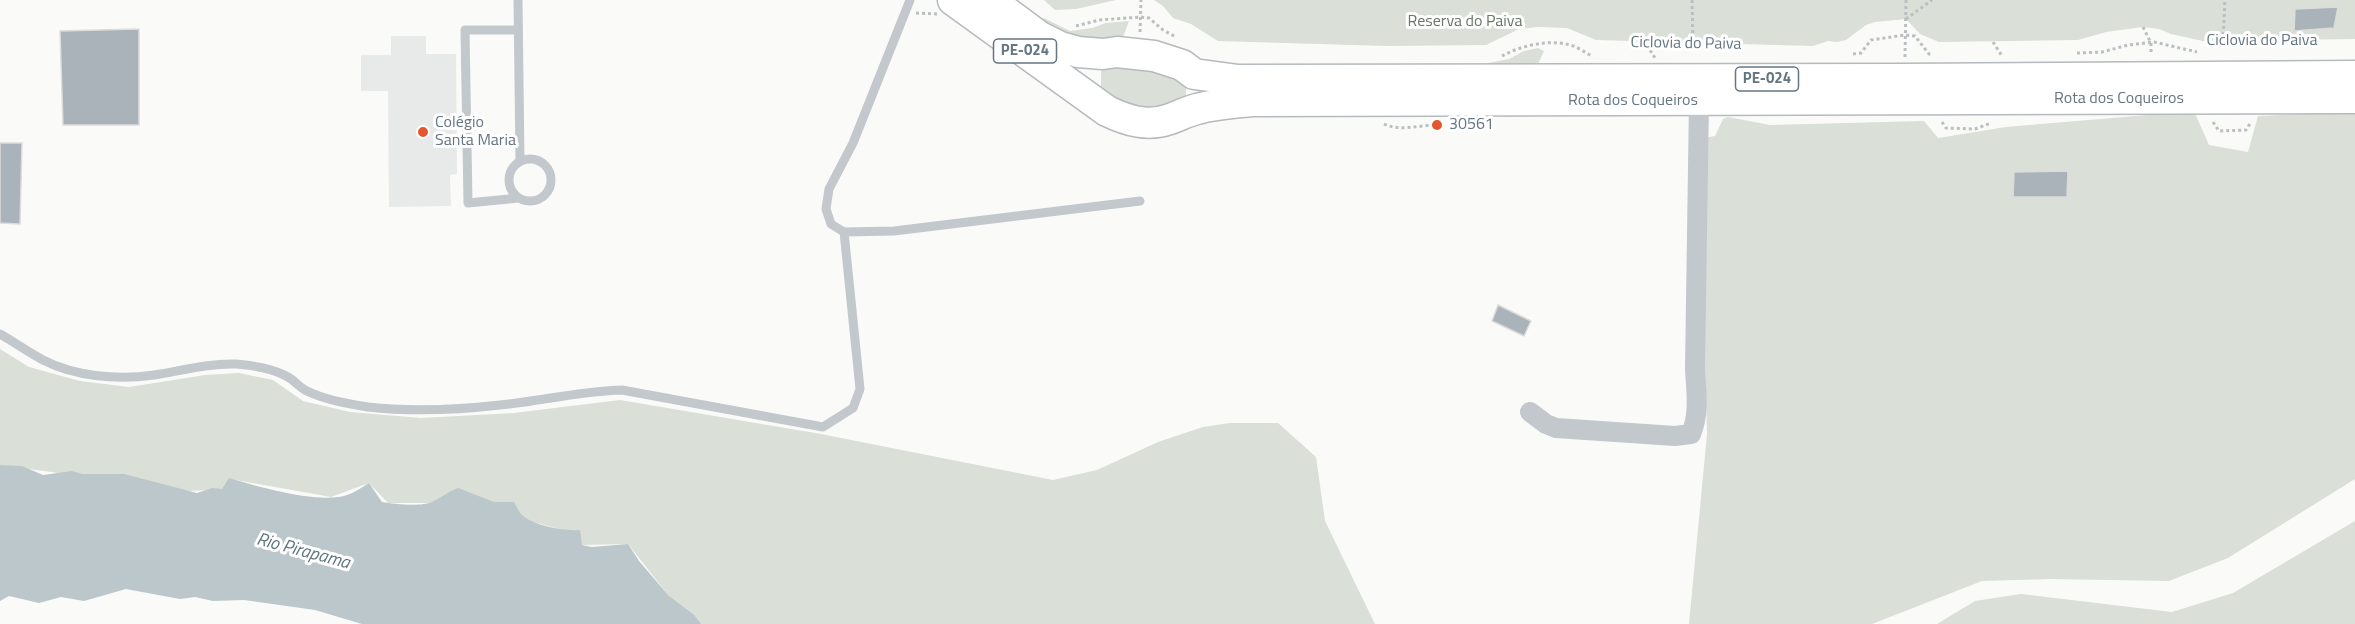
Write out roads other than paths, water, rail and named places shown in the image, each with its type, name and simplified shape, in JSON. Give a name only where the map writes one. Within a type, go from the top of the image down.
[{"type":"main road","name":"Rota dos Coqueiros","points":[[953,0],[1096,103],[1126,120],[1146,123],[1167,121],[1193,109],[1252,101],[2355,98]]},
{"type":"main road","name":"Rota dos Coqueiros","points":[[990,0],[1040,37],[1060,47],[1078,52],[1103,54],[1117,52],[1154,56],[1182,52],[1194,74],[1238,80],[2355,76]]},
{"type":"main road","points":[[1182,52],[1192,90],[1185,114]]},
{"type":"main road","points":[[1096,103],[1093,74],[1103,54]]},
{"type":"street","points":[[1530,412],[1546,424],[1556,428],[1675,436],[1690,434],[1696,422],[1697,407],[1695,368],[1698,100]]},
{"type":"lane","points":[[518,0],[520,161]]},
{"type":"lane","points":[[910,0],[853,143],[829,189],[826,209],[831,224],[844,232],[894,231],[1140,201]]},
{"type":"lane","points":[[518,30],[465,30],[468,203],[519,198],[538,199],[544,195],[550,184],[550,177],[545,166],[533,159],[520,161],[509,176],[511,189],[519,198]]},
{"type":"lane","points":[[0,334],[45,361],[74,371],[116,378],[237,364],[278,372],[305,390],[326,399],[366,406],[412,410],[502,405],[598,390],[622,390],[823,427],[853,408],[860,389],[844,232]]},
{"type":"water","name":"Rio Pirapama","points":[[0,465],[22,466],[43,475],[72,471],[82,474],[124,474],[197,493],[212,488],[222,489],[229,478],[287,493],[332,498],[354,492],[369,483],[382,502],[407,505],[432,502],[458,488],[494,502],[514,502],[522,515],[541,525],[558,529],[580,530],[582,545],[592,547],[628,544],[639,561],[669,596],[694,615],[701,624],[362,624],[315,610],[244,600],[213,601],[195,597],[180,599],[126,589],[84,601],[61,597],[39,603],[9,596],[0,601]]},
{"type":"place","name":"30561","points":[[1437,125]]},
{"type":"place","name":"Colégio Santa Maria","points":[[423,132]]},
{"type":"park label","name":"Reserva do Paiva","points":[[1465,22]]}]
